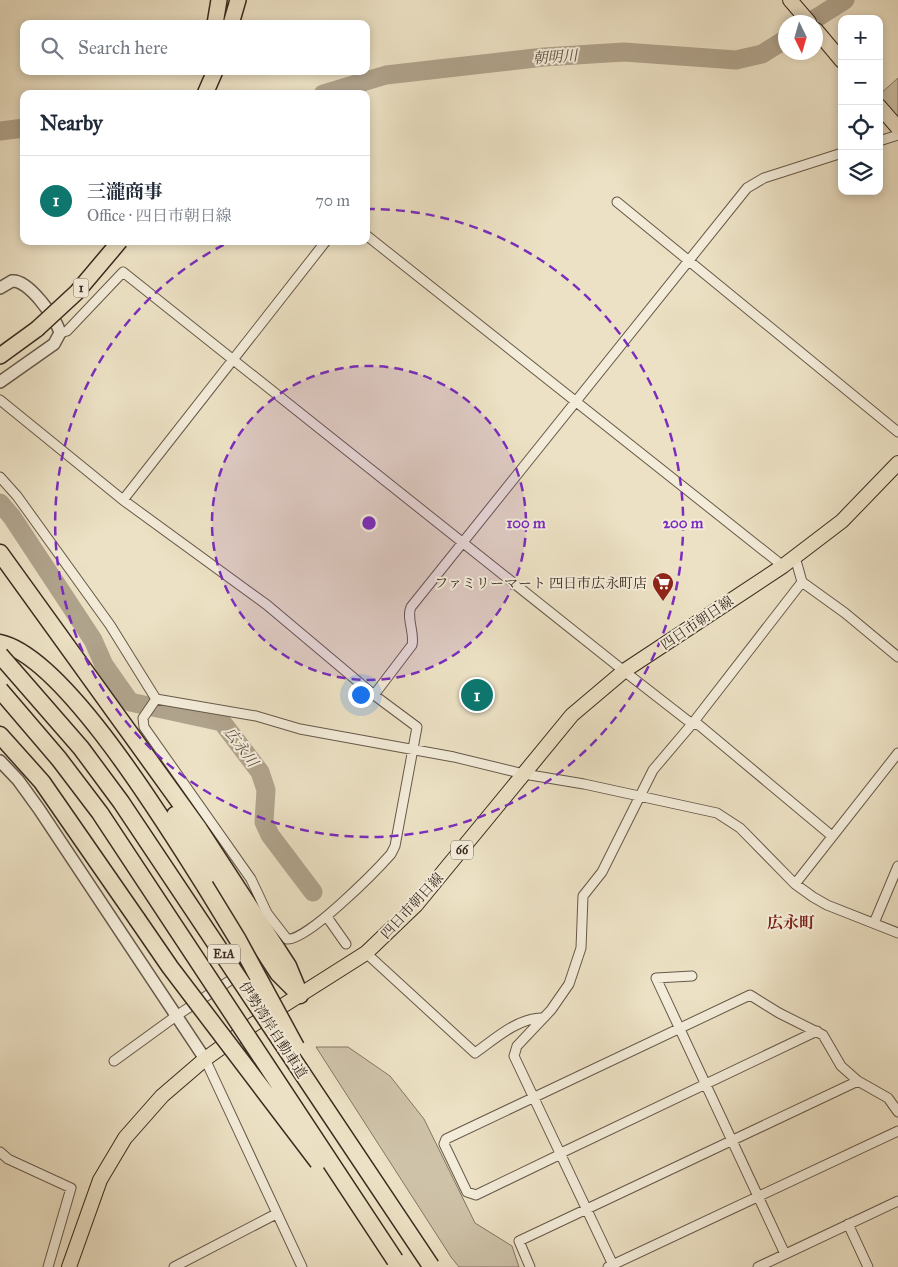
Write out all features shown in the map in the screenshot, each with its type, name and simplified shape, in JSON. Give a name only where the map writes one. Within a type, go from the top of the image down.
[{"type":"highway","points":[[216,20],[220,0]]},
{"type":"highway","points":[[223,20],[228,0]]},
{"type":"highway","points":[[232,20],[238,0]]},
{"type":"highway","points":[[204,90],[206,75]]},
{"type":"highway","points":[[205,90],[213,75]]},
{"type":"highway","name":"1","points":[[0,356],[36,329],[77,292],[117,245]]},
{"type":"highway","points":[[0,553],[263,916],[300,995]]},
{"type":"highway","points":[[0,570],[188,833],[278,973],[300,995]]},
{"type":"highway","points":[[0,643],[19,649],[46,669],[78,704],[137,782],[173,834],[238,940],[297,1049],[398,1205],[431,1267]]},
{"type":"highway","name":"伊勢湾岸自動車道","points":[[0,655],[81,748],[121,802],[431,1267]]},
{"type":"highway","name":"伊勢湾岸自動車道","points":[[0,690],[60,759],[100,813],[397,1264]]},
{"type":"highway","points":[[0,735],[42,782],[170,967],[397,1264]]},
{"type":"main road","points":[[790,0],[803,15]]},
{"type":"main road","points":[[823,39],[840,60]]},
{"type":"main road","points":[[883,111],[897,129]]},
{"type":"main road","name":"四日市朝日線","points":[[69,1267],[100,1180],[125,1138],[162,1096],[205,1059],[254,1024],[366,954],[416,905],[572,716],[624,671],[788,562],[842,521],[898,463]]},
{"type":"street","points":[[883,138],[897,129]]},
{"type":"street","points":[[374,694],[412,645],[413,635],[409,611],[411,607],[747,188],[764,178],[838,154]]},
{"type":"street","points":[[617,202],[898,432]]},
{"type":"street","points":[[370,237],[576,402],[788,562],[797,564],[802,582],[845,613],[898,657]]},
{"type":"street","points":[[123,500],[323,245]]},
{"type":"street","points":[[60,333],[67,331],[123,272],[234,358],[624,671],[692,724],[699,726],[830,839]]},
{"type":"street","points":[[0,288],[12,281],[24,284],[44,305],[60,333],[59,338],[54,344],[0,382]]},
{"type":"street","points":[[0,400],[123,500],[267,605],[374,694],[417,727],[395,846],[391,854],[327,917],[292,940],[286,939],[263,916],[251,879],[144,727],[143,718],[156,700]]},
{"type":"street","points":[[0,477],[17,496],[110,625],[156,700],[256,716],[300,729],[454,757],[524,774],[640,795],[718,813],[728,819],[795,884],[827,905],[898,932]]},
{"type":"street","points":[[802,582],[692,724],[653,770],[616,847],[602,872],[583,896],[581,948],[569,984],[551,1010],[541,1018],[517,1046],[514,1056],[587,1208],[612,1266],[898,1131]]},
{"type":"street","points":[[795,884],[898,753]]},
{"type":"street","points":[[0,761],[18,780],[39,809],[205,1059],[302,1267]]},
{"type":"street","points":[[874,923],[898,866]]},
{"type":"street","points":[[327,917],[346,944]]},
{"type":"street","points":[[366,954],[475,1053],[514,1026],[530,1018],[541,1018]]},
{"type":"street","points":[[114,1062],[176,1016],[255,964]]},
{"type":"street","points":[[692,976],[656,978],[785,1254]]},
{"type":"street","points":[[818,1031],[476,1195],[467,1192],[444,1144],[446,1139],[750,995],[779,1013],[818,1031],[826,1038],[836,1060],[858,1080],[888,1098],[898,1112]]},
{"type":"street","points":[[530,1267],[519,1241],[858,1080]]},
{"type":"street","points":[[0,1152],[8,1159],[71,1188],[48,1267]]},
{"type":"street","points":[[758,1267],[898,1201]]},
{"type":"street","points":[[174,1267],[276,1214]]},
{"type":"street","points":[[848,1224],[868,1267]]},
{"type":"shaded area","points":[[898,78],[898,119],[883,100],[883,91]]},
{"type":"shaded area","points":[[316,1047],[348,1047],[390,1076],[424,1119],[475,1223],[512,1246],[519,1267],[459,1267]]},
{"type":"waterway","name":"朝明川","points":[[821,15],[845,0]]},
{"type":"waterway","name":"朝明川","points":[[336,90],[386,75],[544,57],[624,52],[736,60],[762,54],[778,44]]},
{"type":"waterway","name":"朝明川","points":[[0,131],[20,128]]},
{"type":"waterway","name":"広永川","points":[[0,503],[12,517],[93,640],[104,665],[130,702],[222,722],[260,772],[266,790],[264,822],[270,835],[313,892]]},
{"type":"place","name":"ファミリーマート 四日市広永町店","points":[[663,602]]},
{"type":"place","name":"三瀧商事","points":[[477,695]]},
{"type":"district","name":"広永町","points":[[791,922]]}]
